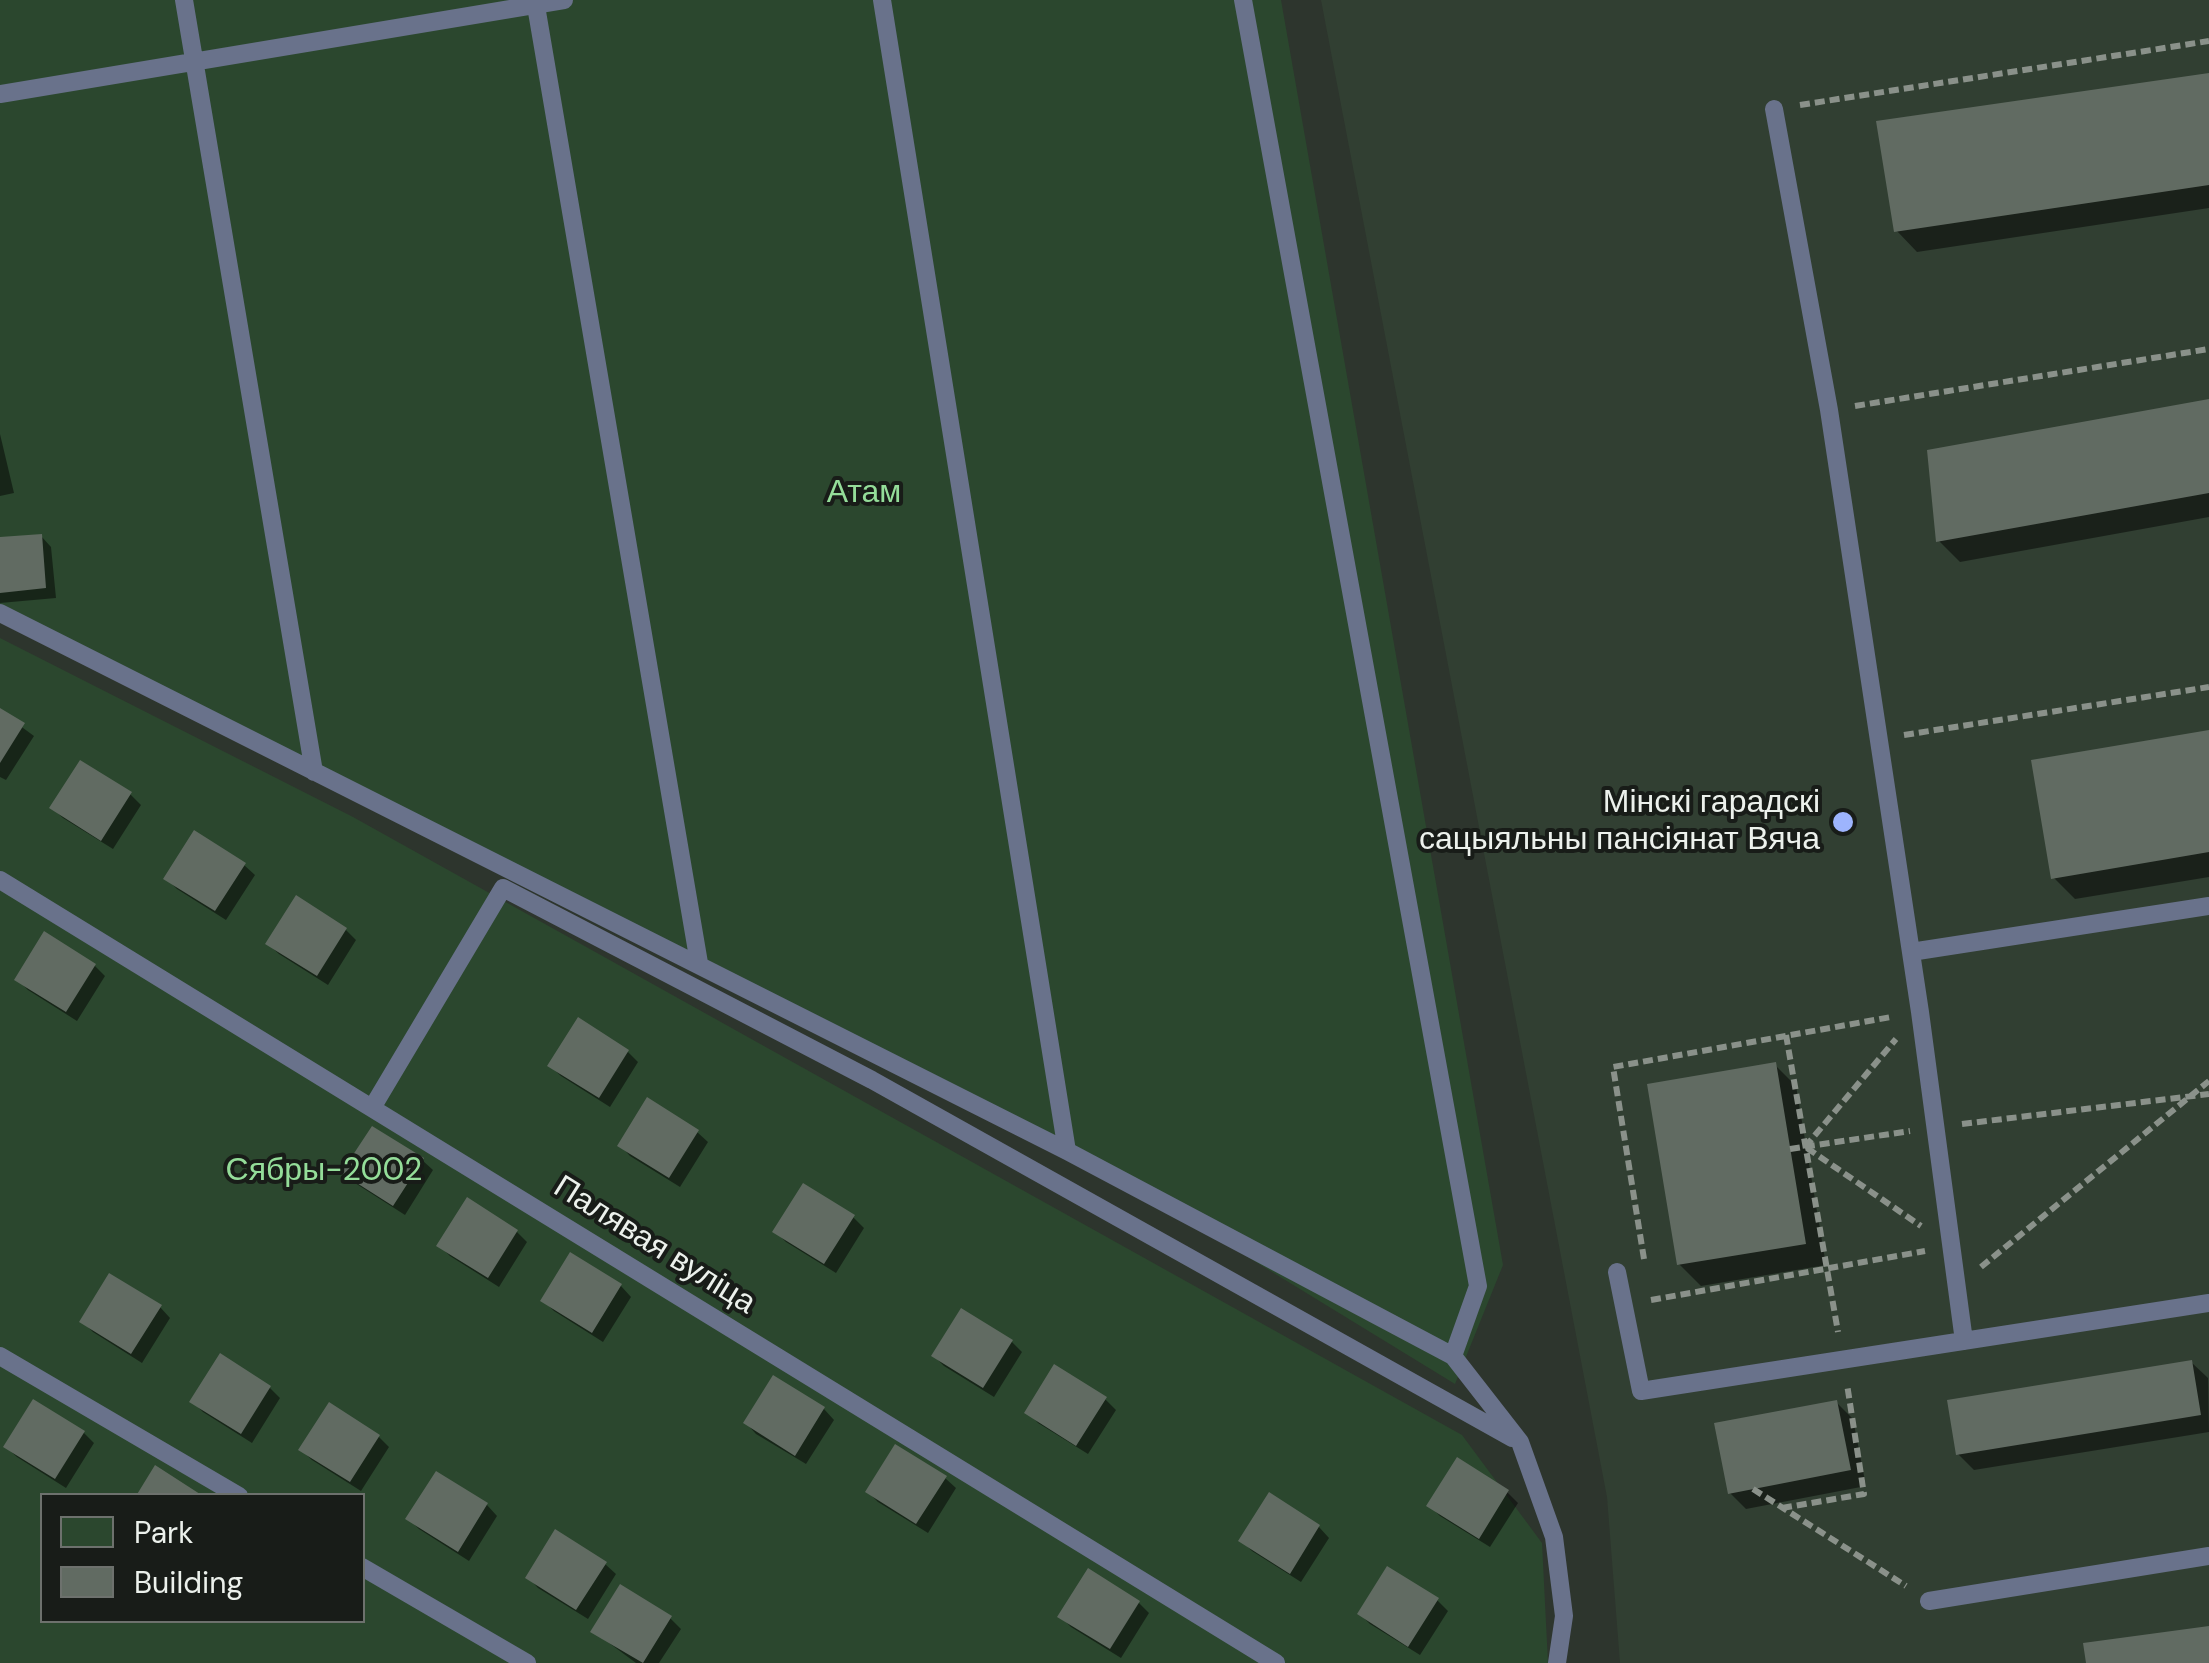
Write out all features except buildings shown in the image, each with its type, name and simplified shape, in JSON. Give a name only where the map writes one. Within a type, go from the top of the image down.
[{"type":"lane","points":[[184,0],[314,772]]},
{"type":"lane","points":[[0,94],[564,0]]},
{"type":"lane","points":[[882,0],[1067,1151]]},
{"type":"lane","points":[[1244,0],[1478,1286],[1453,1356]]},
{"type":"lane","points":[[536,2],[699,963]]},
{"type":"lane","points":[[1774,109],[1829,410],[1920,1012],[1964,1341]]},
{"type":"lane","points":[[0,613],[1067,1151],[1453,1356],[1520,1442],[1554,1537],[1564,1616],[1557,1663]]},
{"type":"lane","name":"Палявая вуліца","points":[[0,880],[1276,1663]]},
{"type":"lane","points":[[372,1108],[503,888],[872,1080],[1520,1442]]},
{"type":"lane","points":[[1911,952],[2209,906]]},
{"type":"lane","points":[[1616,1272],[1640,1391],[2209,1303]]},
{"type":"lane","points":[[0,1356],[234,1493]]},
{"type":"lane","points":[[1928,1600],[2209,1556]]},
{"type":"lane","points":[[365,1569],[527,1663]]},
{"type":"path","points":[[1774,109],[2209,41]]},
{"type":"path","points":[[1829,410],[2209,349]]},
{"type":"path","points":[[1878,739],[2209,687]]},
{"type":"path","points":[[1644,1261],[1613,1067],[1920,1012]]},
{"type":"path","points":[[1806,1147],[1920,1012]]},
{"type":"path","points":[[1782,1508],[1864,1494],[1786,1035]]},
{"type":"path","points":[[1956,1287],[2209,1081]]},
{"type":"path","points":[[1790,1149],[2209,1094]]},
{"type":"path","points":[[1806,1147],[1950,1246]]},
{"type":"path","points":[[1622,1305],[1950,1246]]},
{"type":"path","points":[[1754,1489],[1928,1600]]},
{"type":"shaded area","name":"Мінскі гарадскі сацыяльны пансіянат Вяча","points":[[1321,0],[2209,0],[2209,1663],[1620,1663],[1607,1497]]},
{"type":"green space","name":"Атам","points":[[0,0],[1281,0],[1503,1265],[1455,1384],[1099,1166],[0,618]]},
{"type":"green space","name":"Сябры-2002","points":[[0,638],[353,817],[1462,1435],[1542,1543],[1548,1663],[0,1663]]},
{"type":"place","name":"Мінскі гарадскі сацыяльны пансіянат Вяча","points":[[1843,822]]}]
